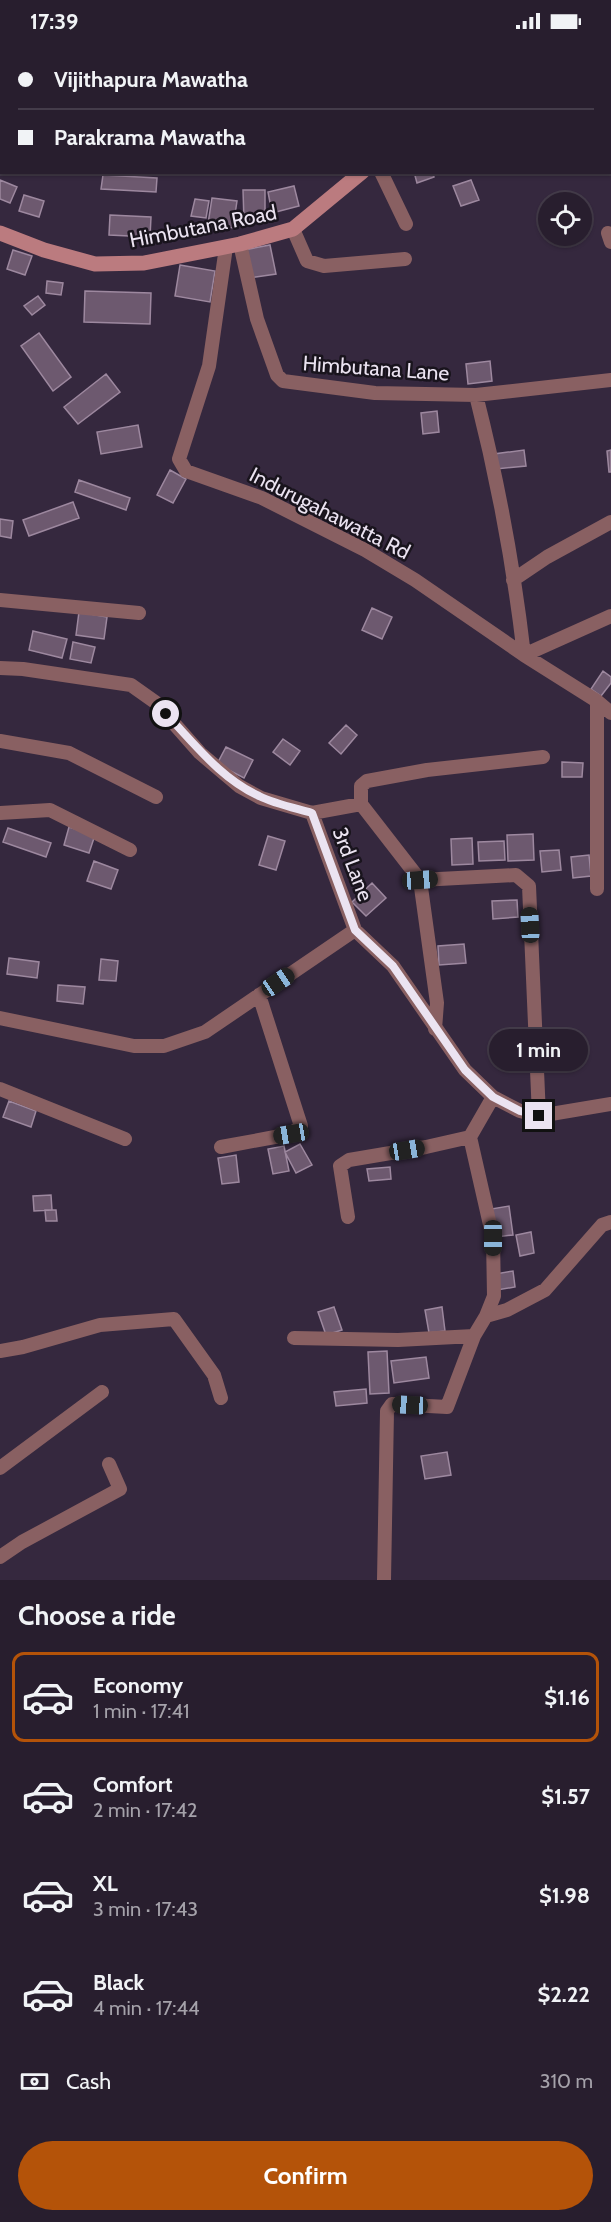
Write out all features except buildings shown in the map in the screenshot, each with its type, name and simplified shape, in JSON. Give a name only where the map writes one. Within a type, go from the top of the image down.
[{"type":"street","name":"Himbutana Road","points":[[0,233],[44,250],[94,264],[144,263],[293,230],[360,174]]},
{"type":"street","points":[[382,174],[406,224]]},
{"type":"street","points":[[293,230],[307,261],[324,266],[405,258]]},
{"type":"street","name":"Himbutana Lane","points":[[233,245],[277,375],[283,381],[375,393],[476,395],[611,380]]},
{"type":"street","name":"Indurugahawatta Rd","points":[[233,245],[209,366],[178,459],[186,471],[262,498],[365,550],[415,580],[524,655],[597,701],[611,713]]},
{"type":"street","points":[[476,395],[494,467],[524,655],[611,616]]},
{"type":"street","points":[[513,580],[547,557],[611,522]]},
{"type":"street","points":[[0,600],[140,613]]},
{"type":"street","points":[[0,668],[23,669],[131,685],[155,702],[200,753],[239,786],[261,798],[312,813],[361,804]]},
{"type":"street","points":[[597,701],[597,889]]},
{"type":"street","points":[[0,741],[69,753],[156,797]]},
{"type":"street","points":[[435,1029],[437,1003],[420,880],[361,804],[362,786],[367,781],[427,770],[543,757]]},
{"type":"street","points":[[0,813],[50,810],[130,850]]},
{"type":"street","name":"3rd Lane","points":[[312,813],[355,930]]},
{"type":"street","points":[[420,880],[516,875],[529,886],[539,1116]]},
{"type":"street","points":[[0,1018],[134,1046],[164,1046],[205,1032],[355,930],[393,966],[465,1070],[493,1097],[520,1111],[539,1116],[611,1104]]},
{"type":"street","points":[[221,1147],[291,1134],[301,1126],[259,995]]},
{"type":"street","points":[[0,1089],[125,1139]]},
{"type":"street","points":[[384,1580],[387,1411],[392,1404],[447,1407],[474,1336],[494,1296],[493,1238],[470,1137],[493,1097]]},
{"type":"street","points":[[348,1217],[340,1166],[349,1160],[470,1137]]},
{"type":"street","points":[[486,1316],[507,1310],[545,1290],[602,1225],[611,1222]]},
{"type":"street","points":[[0,1351],[23,1347],[100,1325],[174,1318],[214,1375],[221,1398]]},
{"type":"street","points":[[294,1338],[398,1340],[474,1336]]},
{"type":"street","points":[[0,1468],[102,1392]]},
{"type":"street","points":[[0,1557],[22,1542],[120,1489],[109,1464]]},
{"type":"route","points":[[166,714],[200,753],[239,786],[261,798],[312,813],[355,930],[393,966],[465,1070],[493,1097],[520,1111],[539,1116]]}]
